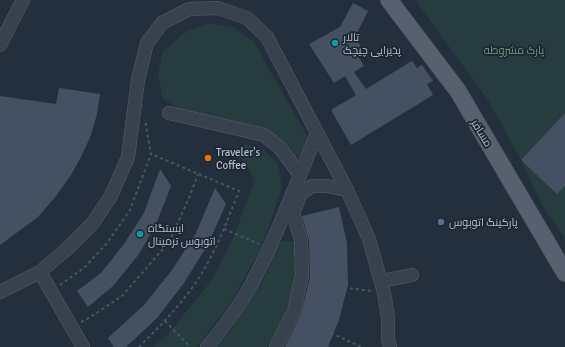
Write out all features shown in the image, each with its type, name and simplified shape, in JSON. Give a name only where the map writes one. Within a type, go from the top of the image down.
[{"type":"main road","name":"مسافر","points":[[389,0],[458,91],[565,273]]},
{"type":"street","points":[[0,45],[23,0]]},
{"type":"street","points":[[0,292],[40,272],[68,248],[92,224],[111,196],[128,156],[138,80],[147,43],[162,23],[188,8],[218,8],[247,18],[267,37],[347,190],[369,239],[383,287],[388,318],[388,344]]},
{"type":"street","points":[[169,113],[264,135],[280,148],[300,175]]},
{"type":"street","points":[[207,347],[226,324],[247,291],[269,248],[317,133]]},
{"type":"street","points":[[276,347],[294,311],[302,275],[301,240],[293,213],[301,193],[312,186],[327,186],[347,190]]},
{"type":"street","points":[[40,272],[83,347]]},
{"type":"street","points":[[383,287],[412,275]]},
{"type":"path","points":[[139,347],[165,321],[188,292],[206,265],[224,229],[239,191],[151,154]]},
{"type":"path","points":[[71,327],[89,318],[122,296],[169,242],[198,174]]},
{"type":"path","points":[[224,229],[269,248]]},
{"type":"path","points":[[332,286],[383,287]]},
{"type":"path","points":[[165,321],[190,347]]},
{"type":"path","points":[[331,333],[361,347]]},
{"type":"green space","name":"پارک مشروطه","points":[[415,0],[565,0],[565,239],[544,209],[521,160],[488,100]]},
{"type":"green space","points":[[210,23],[233,27],[254,42],[308,138],[297,162],[269,130],[184,111],[163,99],[158,74],[163,51],[188,30]]},
{"type":"green space","points":[[245,144],[263,149],[278,164],[282,187],[264,242],[232,301],[197,347],[153,347],[169,333],[211,281],[233,239],[255,179],[237,152]]},
{"type":"green space","points":[[295,241],[295,275],[291,293],[277,332],[267,347],[216,347],[232,329],[266,273],[277,242]]},
{"type":"building","points":[[353,3],[368,11],[355,37],[361,48],[356,53],[364,66],[354,72],[366,89],[412,61],[417,68],[422,65],[433,81],[427,84],[433,95],[351,145],[331,110],[356,95],[345,76],[334,83],[309,44],[340,27]]},
{"type":"building","points":[[59,88],[100,94],[97,114],[91,135],[71,175],[56,196],[38,217],[0,245],[0,96],[56,104]]},
{"type":"building","points":[[565,113],[565,186],[557,194],[521,160]]},
{"type":"building","name":"ایستگاه اتوبوس ترمینال","points":[[160,169],[171,186],[156,224],[139,254],[113,286],[88,307],[77,291],[101,273],[124,244],[144,213]]},
{"type":"building","points":[[215,188],[226,204],[208,244],[184,283],[157,318],[126,347],[114,347],[108,338],[144,305],[172,270],[196,233]]},
{"type":"building","points":[[339,207],[347,243],[348,285],[339,320],[328,347],[285,347],[301,314],[310,277],[309,240],[302,216]]},
{"type":"place","name":"تالار پذیرایی چیچک","points":[[335,43]]},
{"type":"place","name":"Traveler's Coffee","points":[[208,158]]},
{"type":"place","name":"پارکینگ اتوبوس","points":[[441,222]]},
{"type":"place","name":"ایستگاه اتوبوس ترمینال","points":[[140,234]]}]
